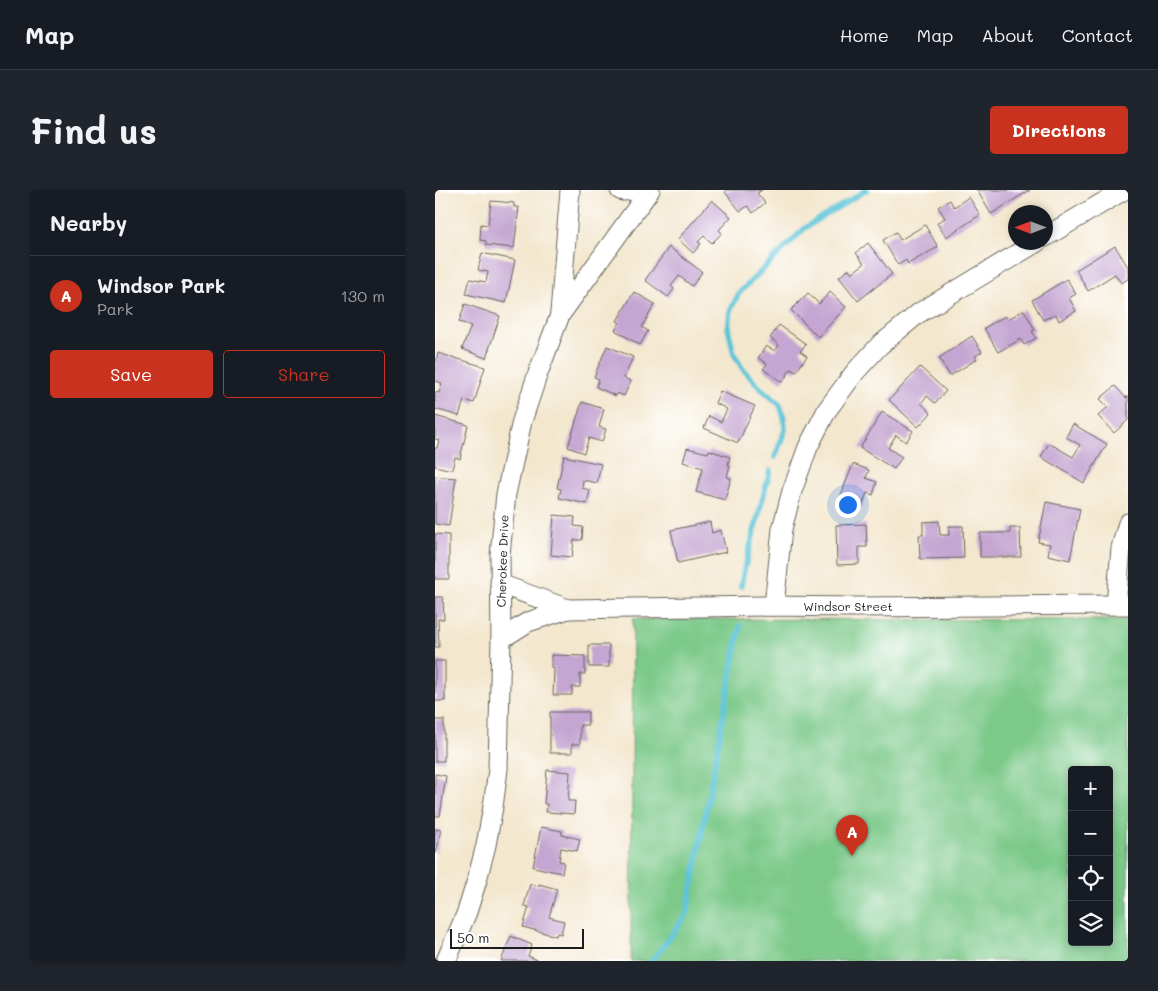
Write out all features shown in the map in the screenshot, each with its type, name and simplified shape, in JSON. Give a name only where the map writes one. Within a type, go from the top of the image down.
[{"type":"street","points":[[560,315],[570,190]]},
{"type":"street","points":[[620,190],[632,190]]},
{"type":"street","name":"Cherokee Drive","points":[[446,961],[467,912],[477,880],[493,807],[498,769],[501,639],[500,555],[506,494],[520,430],[537,376],[560,315],[650,190]]},
{"type":"street","points":[[1053,232],[1124,190]]},
{"type":"street","points":[[774,606],[783,529],[792,491],[808,447],[827,410],[855,372],[879,346],[919,313],[1024,250]]},
{"type":"street","points":[[1122,605],[1121,548],[1128,524]]},
{"type":"street","name":"Windsor Street","points":[[500,584],[568,609]]},
{"type":"street","name":"Windsor Street","points":[[501,639],[529,622],[568,609],[774,606],[1122,605]]},
{"type":"green space","points":[[633,619],[1128,620],[1128,961],[631,961]]},
{"type":"building","points":[[727,190],[762,190],[757,193],[765,203],[753,213],[748,206],[740,211],[725,192]]},
{"type":"building","points":[[977,190],[1030,190],[991,214]]},
{"type":"building","points":[[969,197],[980,215],[946,237],[937,223],[945,218],[938,207],[950,200],[954,207]]},
{"type":"building","points":[[712,200],[731,217],[719,230],[722,233],[712,243],[704,236],[698,242],[701,244],[693,253],[678,239]]},
{"type":"building","points":[[491,201],[514,203],[514,207],[519,207],[514,248],[486,245],[486,241],[480,240],[481,224],[488,225]]},
{"type":"building","points":[[925,225],[938,247],[908,264],[906,260],[898,265],[883,240],[896,232],[900,240]]},
{"type":"building","points":[[868,243],[892,274],[858,301],[839,277],[849,269],[852,273],[864,264],[856,253]]},
{"type":"building","points":[[1115,246],[1128,267],[1128,279],[1121,283],[1115,274],[1088,291],[1076,270]]},
{"type":"building","points":[[669,247],[702,272],[692,286],[679,276],[671,286],[674,289],[668,297],[645,280]]},
{"type":"building","points":[[482,253],[515,260],[506,303],[466,294],[470,279],[486,282],[488,272],[478,270]]},
{"type":"building","points":[[1067,279],[1076,294],[1069,298],[1076,311],[1059,321],[1056,314],[1043,320],[1032,300]]},
{"type":"building","points":[[634,292],[655,304],[642,327],[648,331],[640,345],[615,330],[620,323],[617,321]]},
{"type":"building","points":[[830,292],[846,307],[818,337],[791,310],[808,293],[819,304]]},
{"type":"building","points":[[465,304],[500,316],[486,358],[462,349],[471,326],[459,322]]},
{"type":"building","points":[[1024,310],[1035,330],[1032,331],[1036,338],[1024,345],[1021,339],[998,352],[984,328],[1005,316],[1008,319]]},
{"type":"building","points":[[779,325],[806,344],[800,351],[807,356],[796,372],[791,369],[782,382],[763,369],[767,364],[758,358],[766,346],[775,351],[779,345],[770,338]]},
{"type":"building","points":[[972,336],[982,352],[975,356],[977,359],[950,376],[939,358]]},
{"type":"building","points":[[607,346],[633,357],[624,378],[631,381],[624,396],[617,393],[616,396],[596,387],[599,379],[594,377]]},
{"type":"building","points":[[438,353],[485,367],[474,403],[464,400],[459,416],[435,409],[435,392],[439,393],[442,383],[435,381],[435,365]]},
{"type":"building","points":[[920,367],[946,391],[935,403],[927,396],[921,403],[931,413],[918,427],[889,400]]},
{"type":"building","points":[[1115,386],[1126,398],[1128,396],[1128,420],[1114,433],[1098,416],[1108,407],[1100,399]]},
{"type":"building","points":[[720,391],[755,406],[738,443],[704,428],[709,416],[721,422],[727,409],[715,403]]},
{"type":"building","points":[[582,402],[604,409],[599,427],[606,429],[602,442],[589,438],[584,453],[568,447]]},
{"type":"building","points":[[882,412],[913,431],[906,442],[896,435],[888,448],[902,457],[894,469],[860,448]]},
{"type":"building","points":[[435,416],[468,425],[460,459],[455,457],[452,470],[435,466],[435,448],[437,448],[439,440],[435,439]]},
{"type":"building","points":[[1073,424],[1107,444],[1084,483],[1041,457],[1049,443],[1073,457],[1080,445],[1066,437]]},
{"type":"building","points":[[687,448],[708,453],[709,450],[730,457],[727,477],[731,478],[725,500],[696,492],[703,468],[683,462]]},
{"type":"building","points":[[564,456],[601,464],[597,483],[583,480],[582,488],[590,490],[587,504],[559,498],[561,489],[557,488]]},
{"type":"building","points":[[853,464],[869,470],[866,478],[877,482],[873,495],[867,493],[861,509],[839,500]]},
{"type":"building","points":[[435,476],[456,478],[449,526],[435,524]]},
{"type":"building","points":[[1046,502],[1080,509],[1070,560],[1048,555],[1050,544],[1038,542]]},
{"type":"building","points":[[554,515],[575,517],[574,526],[583,527],[582,540],[574,540],[572,557],[551,555]]},
{"type":"building","points":[[939,521],[940,535],[949,535],[949,526],[963,526],[964,558],[920,559],[919,535],[923,535],[923,522]]},
{"type":"building","points":[[710,522],[712,533],[721,530],[726,552],[678,563],[671,530]]},
{"type":"building","points":[[866,524],[867,547],[859,547],[859,564],[837,565],[836,525]]},
{"type":"building","points":[[1010,528],[1020,528],[1021,557],[980,557],[980,533],[1010,533]]},
{"type":"building","points":[[435,534],[449,535],[449,579],[435,579]]},
{"type":"building","points":[[435,597],[443,597],[444,619],[438,619],[439,647],[435,647]]},
{"type":"building","points":[[589,645],[609,645],[609,667],[589,667]]},
{"type":"building","points":[[551,655],[585,656],[585,674],[580,674],[580,687],[572,687],[572,695],[553,695],[554,668],[551,668]]},
{"type":"building","points":[[435,661],[445,661],[445,701],[435,701]]},
{"type":"building","points":[[550,712],[588,712],[588,725],[580,725],[580,744],[572,744],[572,753],[550,753]]},
{"type":"building","points":[[435,720],[444,720],[444,761],[435,761]]},
{"type":"building","points":[[547,770],[570,772],[568,801],[575,801],[574,814],[546,812],[547,804],[544,804]]},
{"type":"building","points":[[435,774],[446,776],[440,816],[435,816]]},
{"type":"building","points":[[541,827],[562,831],[562,835],[580,839],[577,851],[561,848],[559,861],[564,862],[562,873],[533,867]]},
{"type":"building","points":[[435,829],[441,830],[436,854],[435,853]]},
{"type":"building","points":[[530,884],[539,886],[539,884],[557,889],[549,917],[564,921],[561,934],[557,933],[556,936],[523,927],[529,907],[524,906]]},
{"type":"building","points":[[511,936],[532,945],[528,956],[540,961],[501,961]]},
{"type":"waterway","points":[[775,457],[785,430],[780,405],[757,385],[742,368],[734,354],[728,328],[730,311],[739,293],[805,228],[866,190]]},
{"type":"waterway","points":[[741,586],[770,471]]},
{"type":"waterway","points":[[652,961],[687,914],[740,626]]},
{"type":"place","name":"Windsor Park","points":[[852,856]]}]
